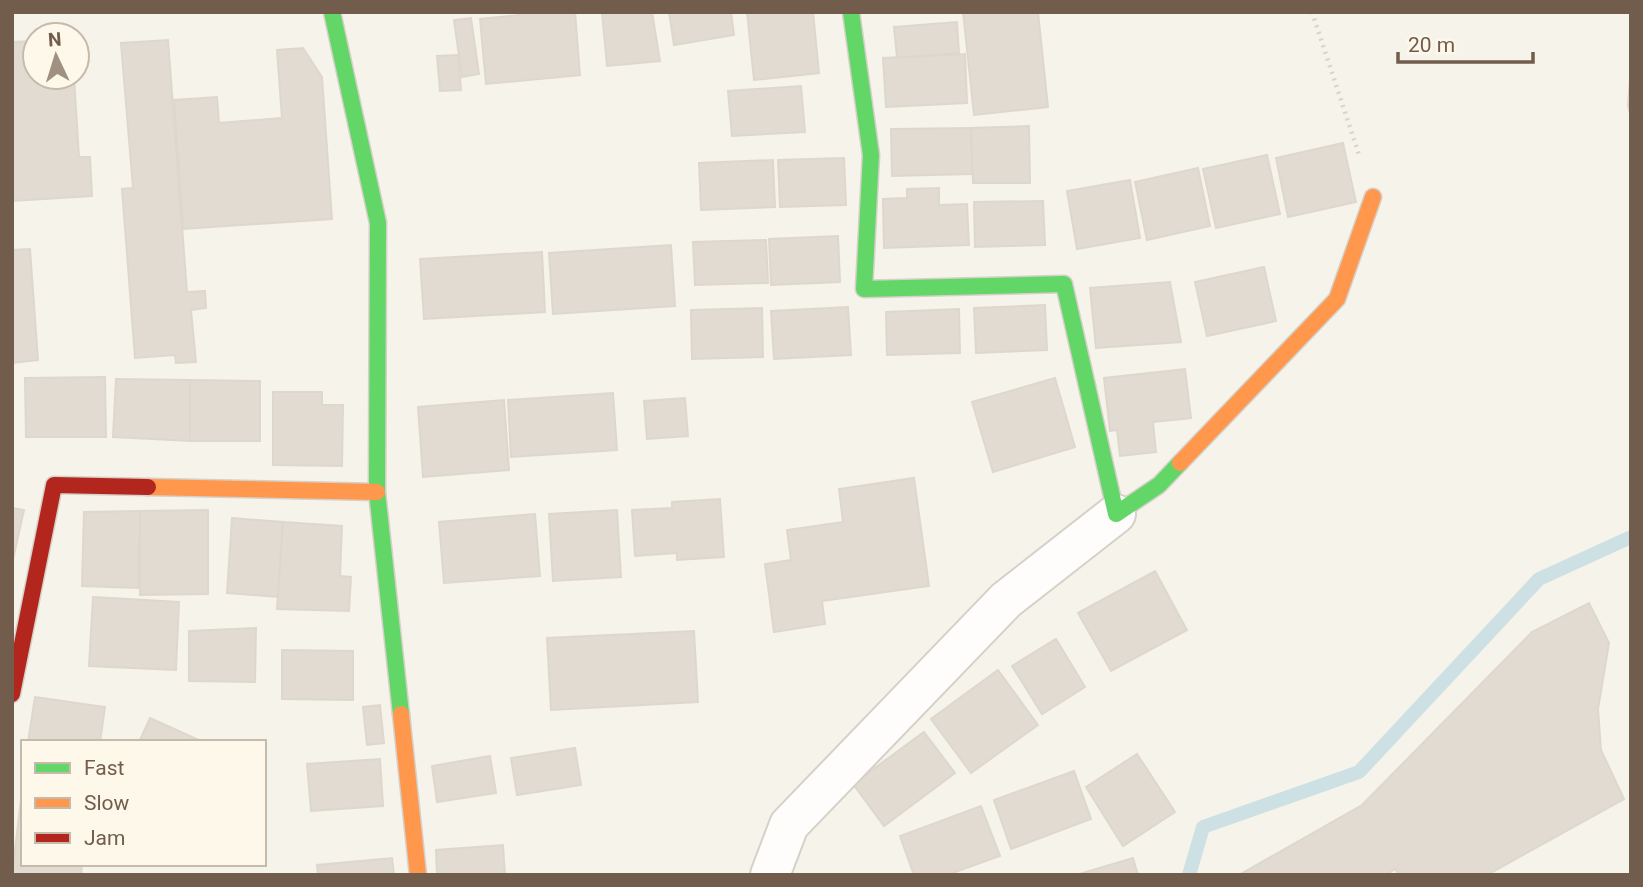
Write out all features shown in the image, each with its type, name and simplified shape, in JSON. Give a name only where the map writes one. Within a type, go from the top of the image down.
[{"type":"street","points":[[332,12],[377,223],[377,492],[418,875]]},
{"type":"street","points":[[851,12],[871,155],[864,289],[1064,284],[1116,514]]},
{"type":"street","points":[[770,875],[789,825],[1006,600],[1116,514],[1159,485],[1337,299],[1373,197]]},
{"type":"street","points":[[12,694],[54,485],[377,492]]},
{"type":"path","points":[[1312,12],[1373,197]]},
{"type":"building","points":[[519,12],[575,12],[580,75],[486,84],[480,19],[520,15]]},
{"type":"building","points":[[602,12],[652,12],[660,61],[607,66]]},
{"type":"building","points":[[669,12],[731,12],[734,35],[674,45]]},
{"type":"building","points":[[747,12],[813,12],[819,73],[754,80]]},
{"type":"building","points":[[963,12],[1038,12],[1048,107],[974,115]]},
{"type":"building","points":[[471,18],[479,74],[462,77],[454,20]]},
{"type":"building","points":[[957,22],[959,53],[897,58],[894,27]]},
{"type":"building","points":[[168,40],[187,292],[205,291],[206,308],[191,310],[196,362],[176,363],[175,355],[135,358],[122,189],[133,188],[121,43]]},
{"type":"building","points":[[12,42],[21,42],[21,91],[75,91],[79,157],[90,157],[92,196],[12,201]]},
{"type":"building","points":[[303,48],[322,77],[332,219],[183,229],[174,100],[217,97],[219,123],[282,118],[277,50]]},
{"type":"building","points":[[965,54],[967,103],[886,107],[883,58]]},
{"type":"building","points":[[458,55],[461,90],[440,91],[437,56]]},
{"type":"building","points":[[1631,67],[1631,117],[1628,106]]},
{"type":"building","points":[[801,86],[805,132],[732,136],[728,91]]},
{"type":"building","points":[[1029,126],[1030,183],[973,183],[971,128]]},
{"type":"building","points":[[971,128],[972,174],[892,176],[891,129]]},
{"type":"building","points":[[1343,143],[1356,202],[1288,217],[1276,158]]},
{"type":"building","points":[[1267,155],[1280,214],[1216,228],[1203,169]]},
{"type":"building","points":[[844,158],[846,205],[780,207],[778,160]]},
{"type":"building","points":[[773,160],[775,207],[701,210],[699,163]]},
{"type":"building","points":[[1198,168],[1210,226],[1147,240],[1135,182]]},
{"type":"building","points":[[1130,180],[1140,238],[1077,249],[1067,191]]},
{"type":"building","points":[[939,188],[939,205],[967,204],[969,245],[884,248],[883,199],[907,198],[907,189]]},
{"type":"building","points":[[1043,201],[1045,245],[975,247],[974,202]]},
{"type":"building","points":[[838,236],[840,282],[771,285],[769,239]]},
{"type":"building","points":[[766,240],[768,283],[695,285],[693,242]]},
{"type":"building","points":[[671,245],[675,306],[553,314],[549,253]]},
{"type":"building","points":[[30,249],[38,360],[12,363],[12,250]]},
{"type":"building","points":[[542,252],[545,312],[424,319],[420,259]]},
{"type":"building","points":[[1264,267],[1276,321],[1207,336],[1195,282]]},
{"type":"building","points":[[1170,282],[1181,342],[1096,348],[1090,288]]},
{"type":"building","points":[[1045,305],[1047,350],[976,353],[974,308]]},
{"type":"building","points":[[848,307],[851,355],[774,359],[771,311]]},
{"type":"building","points":[[762,308],[763,357],[692,359],[691,310]]},
{"type":"building","points":[[959,309],[960,353],[887,355],[886,312]]},
{"type":"building","points":[[1185,369],[1191,418],[1153,422],[1156,452],[1120,456],[1117,430],[1110,431],[1104,378]]},
{"type":"building","points":[[105,377],[106,437],[26,437],[25,378]]},
{"type":"building","points":[[1055,378],[1075,447],[993,472],[972,402]]},
{"type":"building","points":[[116,379],[190,380],[190,441],[113,437]]},
{"type":"building","points":[[190,380],[260,381],[260,441],[190,441]]},
{"type":"building","points":[[273,392],[322,392],[322,405],[343,405],[342,466],[273,465]]},
{"type":"building","points":[[613,393],[617,450],[511,457],[508,400]]},
{"type":"building","points":[[685,398],[688,436],[647,439],[644,401]]},
{"type":"building","points":[[504,400],[509,470],[423,477],[418,407]]},
{"type":"building","points":[[914,478],[929,586],[822,601],[825,624],[774,632],[765,564],[791,560],[787,530],[843,522],[839,489]]},
{"type":"building","points":[[720,499],[724,557],[677,560],[677,553],[635,556],[632,510],[672,508],[672,502]]},
{"type":"building","points":[[12,508],[24,510],[12,564]]},
{"type":"building","points":[[208,510],[208,594],[140,595],[140,511]]},
{"type":"building","points":[[617,510],[621,577],[553,581],[549,514]]},
{"type":"building","points":[[140,511],[138,588],[82,586],[84,512]]},
{"type":"building","points":[[535,514],[540,576],[444,583],[439,522]]},
{"type":"building","points":[[232,518],[283,522],[278,597],[227,593]]},
{"type":"building","points":[[283,522],[342,526],[340,576],[351,577],[349,611],[277,609]]},
{"type":"building","points":[[1155,571],[1187,630],[1111,671],[1078,613]]},
{"type":"building","points":[[93,597],[179,602],[176,670],[89,666]]},
{"type":"building","points":[[1589,603],[1609,643],[1598,709],[1601,750],[1624,799],[1487,875],[1400,875],[1395,869],[1386,875],[1239,875],[1362,805],[1532,632]]},
{"type":"building","points":[[256,628],[255,682],[189,681],[189,631]]},
{"type":"building","points":[[694,631],[698,702],[551,710],[547,638]]},
{"type":"building","points":[[1056,639],[1085,687],[1042,714],[1012,666]]},
{"type":"building","points":[[282,650],[353,651],[353,700],[282,699]]},
{"type":"building","points":[[998,670],[1038,725],[971,773],[931,719]]},
{"type":"building","points":[[35,697],[105,707],[100,740],[28,740]]},
{"type":"building","points":[[380,705],[384,743],[367,745],[363,707]]},
{"type":"building","points":[[150,718],[199,740],[140,740]]},
{"type":"building","points":[[924,732],[955,773],[884,826],[853,784]]},
{"type":"building","points":[[575,748],[581,785],[517,795],[511,758]]},
{"type":"building","points":[[1137,754],[1175,812],[1123,846],[1086,787]]},
{"type":"building","points":[[490,756],[496,793],[437,802],[432,766]]},
{"type":"building","points":[[380,759],[383,806],[311,811],[307,764]]},
{"type":"building","points":[[1074,771],[1091,819],[1011,849],[994,800]]},
{"type":"building","points":[[21,799],[21,866],[82,866],[81,875],[12,875]]},
{"type":"building","points":[[981,806],[1000,856],[947,875],[914,875],[900,836]]},
{"type":"building","points":[[503,845],[505,875],[437,875],[436,850]]},
{"type":"building","points":[[392,858],[394,875],[318,875],[317,865]]},
{"type":"building","points":[[1133,858],[1138,875],[1076,875]]},
{"type":"waterway","points":[[1189,875],[1203,827],[1359,772],[1539,579],[1631,537]]},
{"type":"traffic: fast","points":[[332,12],[378,223],[377,492],[401,714]]},
{"type":"traffic: fast","points":[[851,12],[871,155],[864,289],[1064,284],[1116,514],[1159,485],[1180,463]]},
{"type":"traffic: slow","points":[[1180,463],[1337,299],[1373,197]]},
{"type":"traffic: slow","points":[[148,487],[377,492]]},
{"type":"traffic: slow","points":[[401,714],[418,875]]},
{"type":"traffic: jam","points":[[12,694],[54,485],[148,487]]}]
